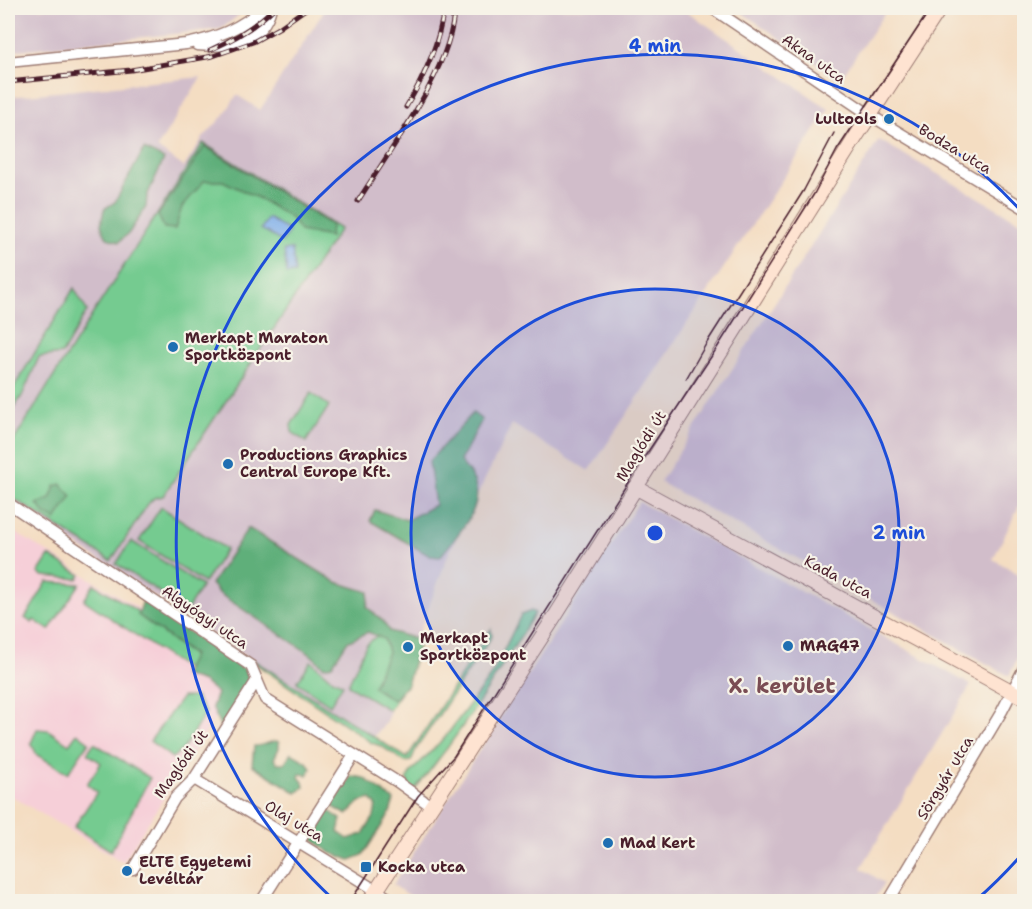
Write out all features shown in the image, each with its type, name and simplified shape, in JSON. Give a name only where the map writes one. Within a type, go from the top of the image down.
[{"type":"street","points":[[8,62],[186,44],[213,39],[232,31],[263,8]]},
{"type":"street","points":[[186,44],[216,47],[242,42],[265,24],[271,8]]},
{"type":"street","name":"Akna utca","points":[[712,8],[870,115]]},
{"type":"street","name":"Maglódi út","points":[[373,896],[554,618],[870,115],[940,8]]},
{"type":"street","name":"Bodza utca","points":[[870,115],[1024,208]]},
{"type":"street","name":"Kada utca","points":[[635,487],[1019,694]]},
{"type":"street","name":"Algyógyi utca","points":[[8,503],[251,666],[265,699],[396,780],[431,806]]},
{"type":"street","name":"Sörgyár utca","points":[[888,902],[1019,694],[1024,668]]},
{"type":"street","name":"Maglódi út","points":[[133,869],[176,798],[194,779],[257,681]]},
{"type":"street","points":[[261,902],[354,755]]},
{"type":"street","name":"Olaj utca","points":[[194,779],[298,841],[373,896]]},
{"type":"street","points":[[373,896],[395,902]]},
{"type":"shaded area","points":[[8,8],[248,8],[221,29],[8,51]]},
{"type":"shaded area","points":[[326,8],[682,8],[829,109],[589,471],[512,424],[448,555],[385,724],[371,739],[8,500],[8,97],[201,77],[157,148],[184,167],[202,139],[224,115],[237,95],[260,110]]},
{"type":"shaded area","points":[[735,8],[888,8],[840,79]]},
{"type":"shaded area","points":[[879,140],[1024,224],[1024,496],[993,559],[1024,577],[1024,644],[1009,676],[660,482]]},
{"type":"shaded area","points":[[639,502],[971,685],[861,868],[884,883],[873,901],[420,902],[393,885]]},
{"type":"shaded area","points":[[8,528],[244,673],[123,862],[8,794],[10,757],[8,755]]},
{"type":"green space","points":[[203,143],[340,229],[163,496],[154,498],[148,504],[111,561],[8,495],[8,450]]},
{"type":"green space","points":[[205,146],[331,225],[330,237],[300,231],[291,218],[260,199],[223,181],[204,181],[182,207],[175,229],[164,228],[158,215]]},
{"type":"green space","points":[[144,149],[164,159],[147,196],[146,207],[129,233],[119,242],[107,238],[101,225],[104,209],[115,202]]},
{"type":"green space","points":[[74,288],[87,311],[62,354],[39,357],[22,396],[8,417],[8,397]]},
{"type":"green space","points":[[311,393],[329,406],[306,442],[292,432],[291,425]]},
{"type":"green space","points":[[473,413],[482,420],[460,461],[474,481],[477,491],[476,501],[467,522],[440,557],[430,556],[370,521],[375,510],[407,520],[435,505],[429,461]]},
{"type":"green space","points":[[61,484],[72,496],[56,520],[46,515],[37,504],[50,499],[55,486]]},
{"type":"green space","points":[[161,507],[226,549],[204,583],[139,541]]},
{"type":"green space","points":[[248,528],[336,582],[369,592],[367,607],[383,621],[389,631],[420,640],[407,685],[393,700],[373,687],[388,652],[384,639],[368,632],[347,642],[332,665],[324,667],[310,654],[220,594],[211,584]]},
{"type":"green space","points":[[131,541],[202,586],[187,610],[116,564]]},
{"type":"green space","points":[[49,556],[81,575],[78,579],[43,576],[38,573]]},
{"type":"green space","points":[[47,582],[80,584],[49,630],[34,620],[32,623],[25,618]]},
{"type":"green space","points":[[94,584],[139,612],[138,615],[193,656],[186,669],[84,600]]},
{"type":"green space","points":[[143,601],[247,671],[249,686],[221,728],[212,707],[217,693],[203,682],[183,675],[193,655],[138,615]]},
{"type":"green space","points":[[531,611],[535,613],[463,726],[414,790],[409,788],[407,779],[411,772],[446,736],[492,674],[521,615]]},
{"type":"green space","points":[[491,629],[492,636],[416,749],[411,761],[405,762],[381,746],[372,743],[256,664],[255,661],[407,758]]},
{"type":"green space","points":[[382,631],[417,642],[401,693],[389,710],[348,685],[366,645]]},
{"type":"green space","points":[[311,661],[329,677],[343,684],[330,705],[297,682]]},
{"type":"green space","points":[[182,697],[195,697],[206,712],[183,749],[172,758],[150,741]]},
{"type":"green space","points":[[37,729],[48,730],[69,744],[77,733],[89,742],[68,773],[37,755],[31,743]]},
{"type":"green space","points":[[279,742],[274,759],[277,763],[285,763],[291,753],[307,762],[311,769],[307,775],[300,774],[299,777],[304,787],[297,793],[252,765],[254,746]]},
{"type":"green space","points":[[94,743],[150,778],[111,851],[74,827],[97,792],[87,784],[101,763],[87,753]]},
{"type":"green space","points":[[351,776],[364,778],[394,800],[390,813],[363,855],[350,860],[331,853],[312,839],[315,826],[326,809],[341,819],[338,832],[348,839],[363,834],[374,817],[376,805],[371,799],[360,802],[347,815],[330,805]]},
{"type":"water","points":[[268,218],[289,231],[282,242],[261,229]]},
{"type":"water","points":[[292,249],[295,273],[287,274],[284,250]]},
{"type":"tram line","points":[[350,902],[418,796],[454,756],[639,465],[717,348],[814,194],[837,150],[931,8]]},
{"type":"tram line","points":[[686,379],[804,190],[834,133]]},
{"type":"railway","points":[[210,50],[244,32],[274,8]]},
{"type":"railway","points":[[8,82],[131,70],[213,56],[253,42],[307,8]]},
{"type":"railway","points":[[406,107],[430,59],[439,34],[444,8]]},
{"type":"railway","points":[[358,201],[418,108],[432,81],[451,31],[454,8]]},
{"type":"place","name":"Lultools","points":[[889,119]]},
{"type":"place","name":"Merkapt Maraton Sportközpont","points":[[173,347]]},
{"type":"place","name":"Productions Graphics Central Europe Kft.","points":[[228,464]]},
{"type":"place","name":"MAG47","points":[[788,646]]},
{"type":"place","name":"Merkapt Sportközpont","points":[[408,647]]},
{"type":"place","name":"Mad Kert","points":[[608,843]]},
{"type":"place","name":"Kocka utca","points":[[366,867]]},
{"type":"place","name":"ELTE Egyetemi Levéltár","points":[[127,871]]},
{"type":"district","name":"X. kerület","points":[[782,686]]}]
